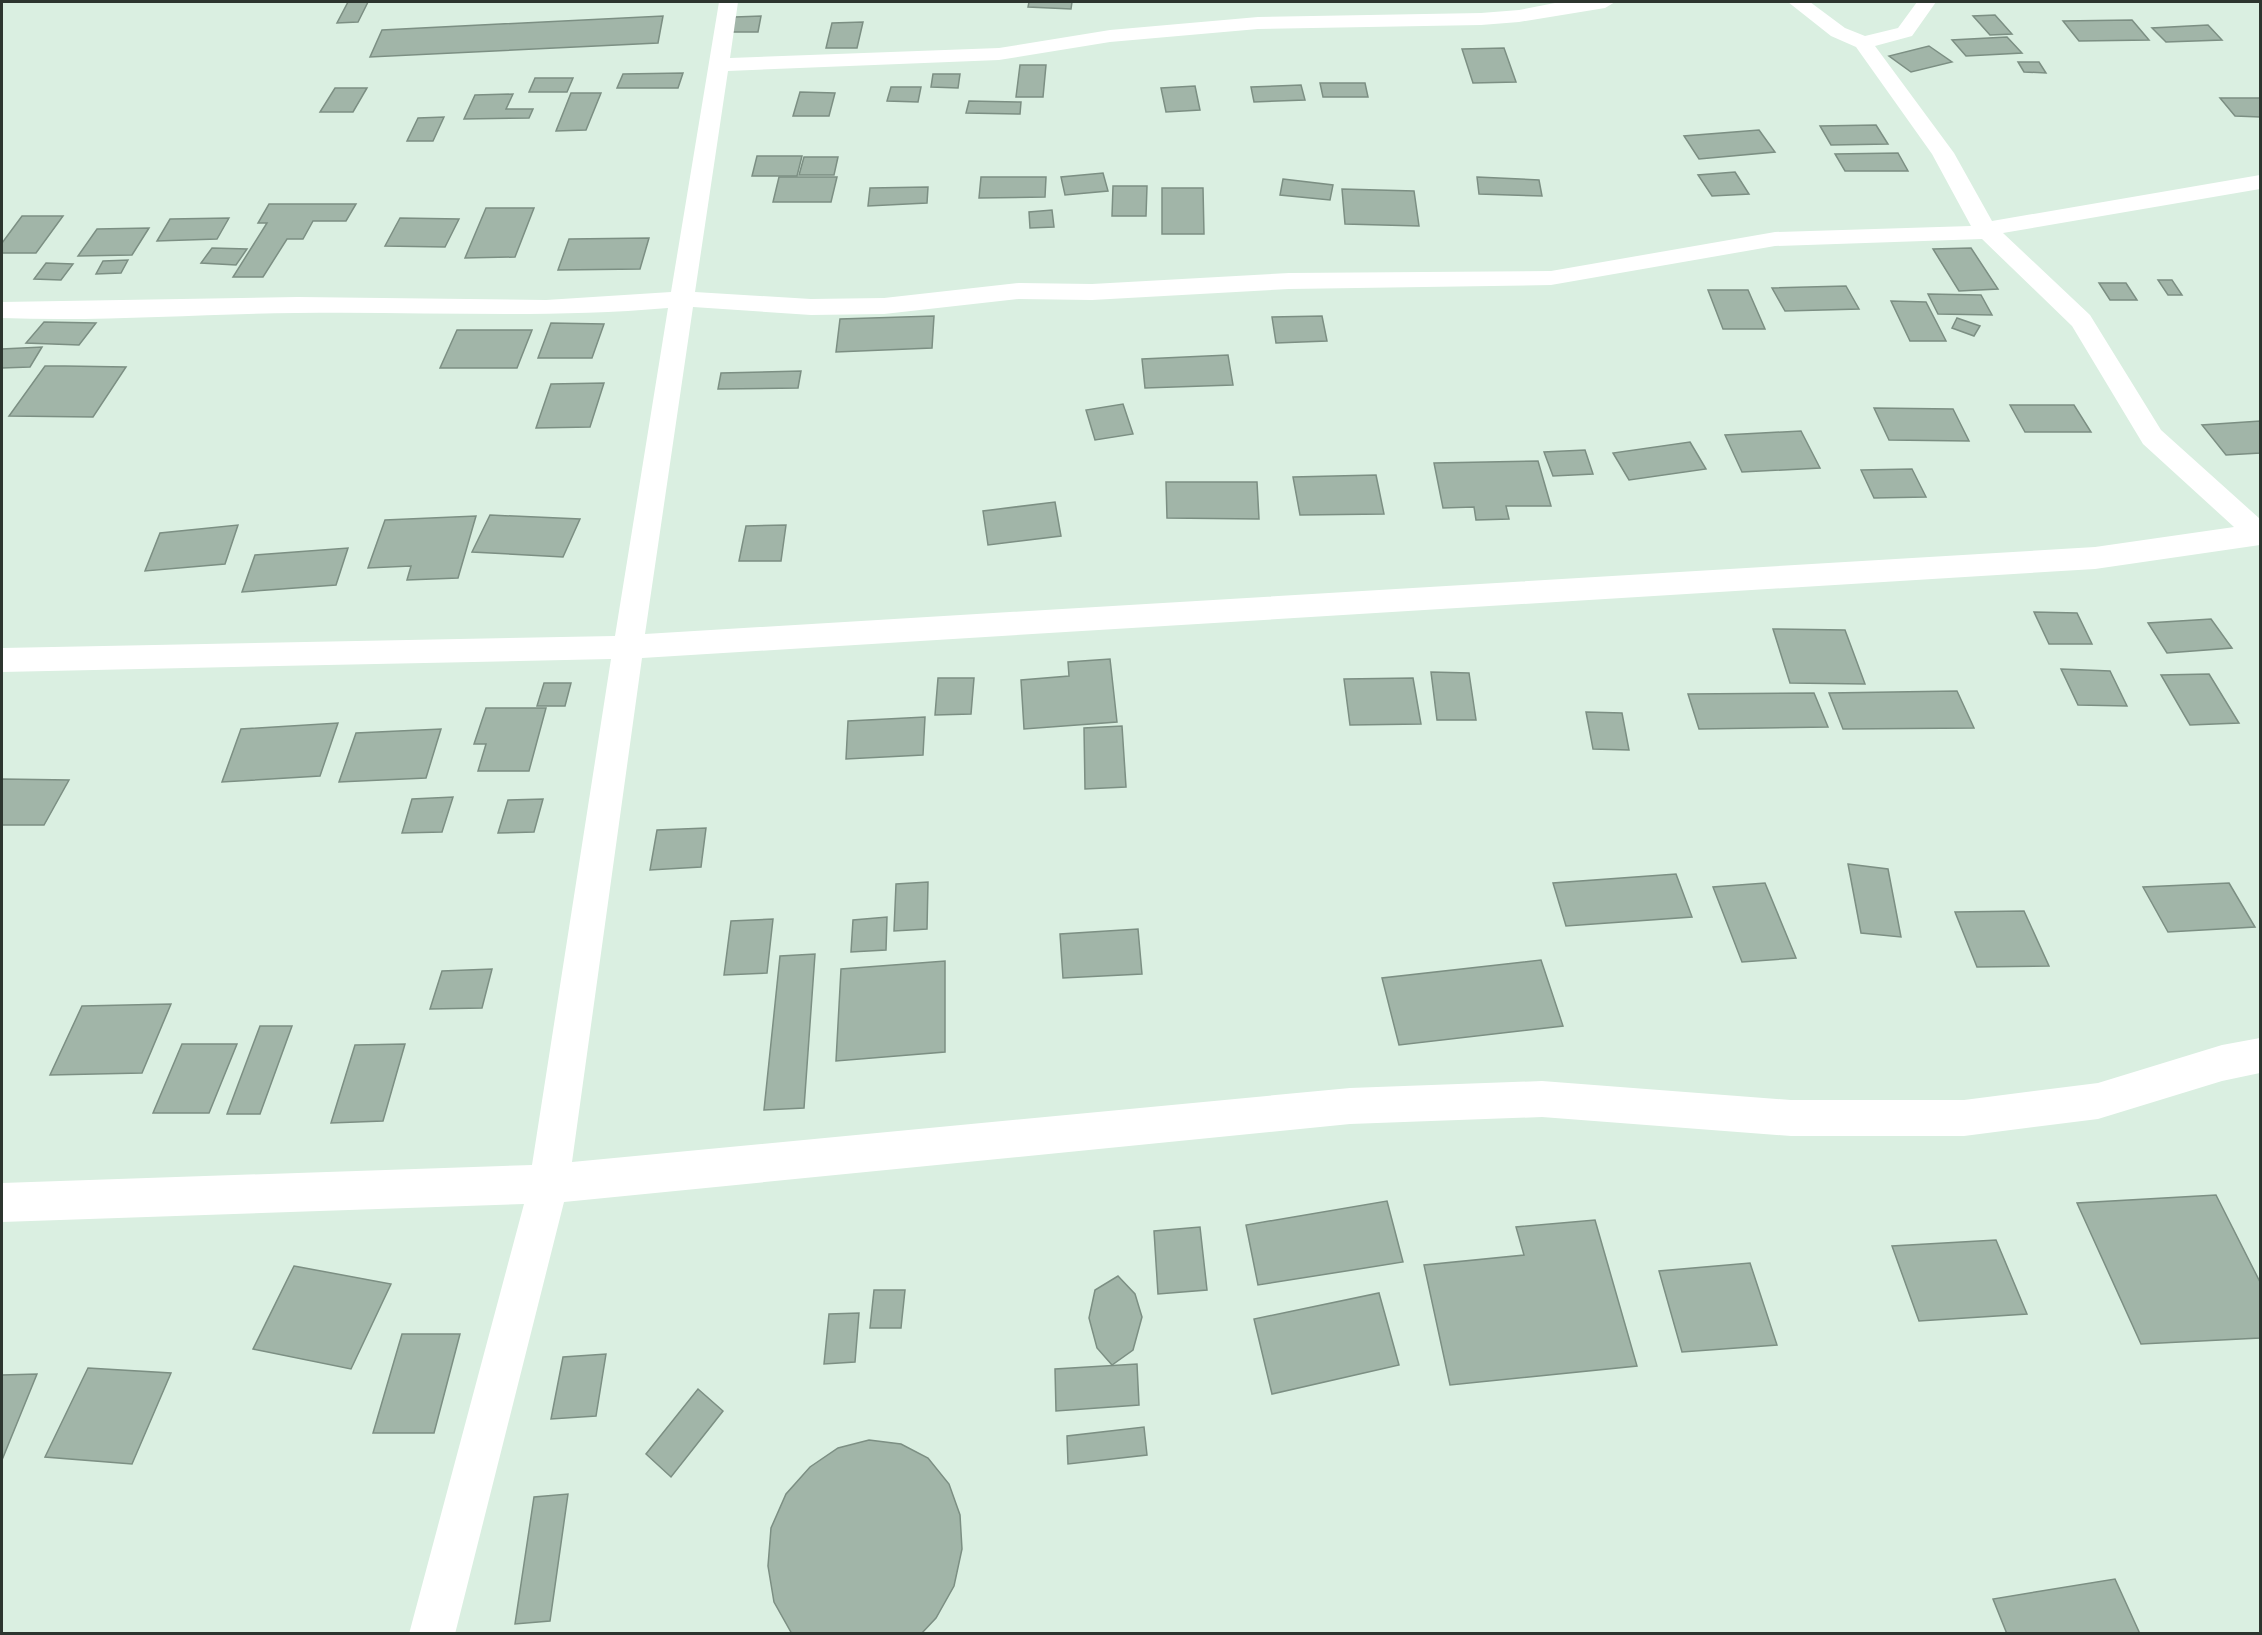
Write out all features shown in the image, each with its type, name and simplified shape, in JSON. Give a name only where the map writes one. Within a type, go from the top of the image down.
[{"type":"street","points":[[432,1634],[549,1184],[628,647],[728,2]]},
{"type":"street","points":[[720,65],[999,54],[1120,35],[1258,23],[1481,20],[1519,16],[1562,6],[1605,2]]},
{"type":"street","points":[[1798,2],[1838,32],[1863,43],[1943,153],[1987,230],[2081,321],[2152,437],[2260,535]]},
{"type":"street","points":[[1863,43],[1905,32],[1927,2]]},
{"type":"street","points":[[2,310],[298,305],[558,308],[682,299],[811,307],[884,306],[1019,291],[1092,292],[1289,281],[1551,278],[1775,239],[1987,230],[2260,182]]},
{"type":"street","points":[[2,660],[628,647],[2095,558],[2260,535]]},
{"type":"street","points":[[2,1202],[549,1184],[1350,1106],[1542,1099],[1791,1118],[1964,1118],[2098,1101],[2222,1063],[2260,1056]]},
{"type":"building","points":[[348,2],[368,2],[358,22],[337,23]]},
{"type":"building","points":[[1029,2],[1072,2],[1071,9],[1028,7]]},
{"type":"building","points":[[1995,15],[2012,34],[1990,35],[1973,16]]},
{"type":"building","points":[[663,16],[658,43],[370,57],[382,30]]},
{"type":"building","points":[[761,16],[758,32],[732,32],[735,17]]},
{"type":"building","points":[[2132,20],[2149,40],[2079,41],[2063,21]]},
{"type":"building","points":[[863,22],[857,48],[826,48],[832,23]]},
{"type":"building","points":[[2208,25],[2222,40],[2166,42],[2152,28]]},
{"type":"building","points":[[2007,37],[2022,53],[1966,56],[1952,40]]},
{"type":"building","points":[[1929,46],[1952,62],[1911,72],[1889,56]]},
{"type":"building","points":[[1504,48],[1516,82],[1473,83],[1462,49]]},
{"type":"building","points":[[2018,62],[2039,62],[2046,73],[2024,72]]},
{"type":"building","points":[[1020,65],[1046,65],[1043,97],[1016,97]]},
{"type":"building","points":[[683,73],[678,88],[617,88],[623,74]]},
{"type":"building","points":[[933,74],[960,74],[958,88],[931,87]]},
{"type":"building","points":[[535,78],[573,78],[567,92],[529,92]]},
{"type":"building","points":[[1320,83],[1365,83],[1368,97],[1323,97]]},
{"type":"building","points":[[1301,85],[1305,100],[1254,102],[1251,87]]},
{"type":"building","points":[[1195,86],[1200,110],[1166,112],[1161,88]]},
{"type":"building","points":[[891,87],[921,87],[918,102],[887,101]]},
{"type":"building","points":[[335,88],[367,88],[353,112],[320,112]]},
{"type":"building","points":[[800,92],[835,93],[829,116],[793,116]]},
{"type":"building","points":[[571,93],[601,93],[586,130],[556,131]]},
{"type":"building","points":[[513,94],[506,109],[533,109],[529,118],[464,119],[475,95]]},
{"type":"building","points":[[2220,98],[2260,98],[2260,117],[2235,116]]},
{"type":"building","points":[[969,101],[1021,102],[1020,114],[966,113]]},
{"type":"building","points":[[444,117],[433,141],[407,141],[418,118]]},
{"type":"building","points":[[1876,125],[1888,144],[1831,145],[1820,126]]},
{"type":"building","points":[[1759,130],[1775,152],[1699,159],[1684,136]]},
{"type":"building","points":[[1898,153],[1908,171],[1845,171],[1835,154]]},
{"type":"building","points":[[757,156],[802,156],[797,176],[752,176]]},
{"type":"building","points":[[804,157],[838,157],[834,175],[799,175]]},
{"type":"building","points":[[1735,172],[1749,194],[1712,196],[1698,175]]},
{"type":"building","points":[[1103,173],[1108,191],[1065,195],[1061,177]]},
{"type":"building","points":[[779,177],[837,177],[831,202],[773,202]]},
{"type":"building","points":[[981,177],[1046,177],[1045,197],[979,198]]},
{"type":"building","points":[[1477,177],[1539,180],[1542,196],[1479,194]]},
{"type":"building","points":[[1283,179],[1333,185],[1330,200],[1280,195]]},
{"type":"building","points":[[1113,186],[1147,186],[1146,216],[1112,216]]},
{"type":"building","points":[[928,187],[927,203],[868,206],[870,188]]},
{"type":"building","points":[[1162,188],[1203,188],[1204,234],[1162,234]]},
{"type":"building","points":[[1342,189],[1414,191],[1419,226],[1345,224]]},
{"type":"building","points":[[269,204],[356,204],[346,221],[313,221],[303,239],[287,239],[263,277],[233,277],[267,223],[258,223]]},
{"type":"building","points":[[486,208],[534,208],[515,257],[465,258]]},
{"type":"building","points":[[1052,210],[1054,227],[1030,228],[1029,212]]},
{"type":"building","points":[[22,216],[63,216],[36,253],[2,253],[2,243]]},
{"type":"building","points":[[229,218],[217,239],[157,241],[170,219]]},
{"type":"building","points":[[400,218],[459,219],[445,247],[385,246]]},
{"type":"building","points":[[149,228],[132,255],[78,256],[97,229]]},
{"type":"building","points":[[649,238],[640,269],[558,270],[569,239]]},
{"type":"building","points":[[212,248],[247,249],[236,265],[201,263]]},
{"type":"building","points":[[1971,248],[1998,289],[1959,291],[1933,249]]},
{"type":"building","points":[[128,260],[121,273],[96,274],[103,261]]},
{"type":"building","points":[[46,263],[73,264],[61,280],[34,279]]},
{"type":"building","points":[[2158,280],[2172,280],[2182,295],[2168,295]]},
{"type":"building","points":[[2099,283],[2126,283],[2137,300],[2110,300]]},
{"type":"building","points":[[1846,286],[1859,309],[1785,311],[1772,288]]},
{"type":"building","points":[[1708,290],[1748,290],[1765,329],[1723,329]]},
{"type":"building","points":[[1928,294],[1981,295],[1992,315],[1938,314]]},
{"type":"building","points":[[1891,301],[1926,302],[1946,341],[1910,341]]},
{"type":"building","points":[[934,316],[932,348],[836,352],[840,319]]},
{"type":"building","points":[[1322,316],[1327,341],[1276,343],[1272,317]]},
{"type":"building","points":[[1957,318],[1980,326],[1974,336],[1952,328]]},
{"type":"building","points":[[44,322],[96,323],[79,345],[26,343]]},
{"type":"building","points":[[551,323],[604,324],[592,358],[538,358]]},
{"type":"building","points":[[457,330],[532,330],[517,368],[440,368]]},
{"type":"building","points":[[42,347],[30,367],[2,368],[2,349]]},
{"type":"building","points":[[1228,355],[1233,385],[1145,388],[1142,359]]},
{"type":"building","points":[[45,366],[126,367],[93,417],[9,416]]},
{"type":"building","points":[[801,371],[798,388],[718,389],[721,373]]},
{"type":"building","points":[[604,383],[590,427],[536,428],[551,384]]},
{"type":"building","points":[[1123,404],[1133,434],[1095,440],[1086,410]]},
{"type":"building","points":[[2010,405],[2074,405],[2091,432],[2025,432]]},
{"type":"building","points":[[1874,408],[1953,409],[1969,441],[1889,440]]},
{"type":"building","points":[[2260,421],[2260,453],[2226,455],[2202,425]]},
{"type":"building","points":[[1801,431],[1820,468],[1742,472],[1725,435]]},
{"type":"building","points":[[1690,442],[1706,469],[1629,480],[1613,453]]},
{"type":"building","points":[[1585,450],[1593,474],[1553,476],[1544,452]]},
{"type":"building","points":[[1538,461],[1551,506],[1506,506],[1509,519],[1476,520],[1474,507],[1443,508],[1434,463]]},
{"type":"building","points":[[1912,469],[1926,497],[1874,498],[1861,470]]},
{"type":"building","points":[[1376,475],[1384,514],[1300,515],[1293,477]]},
{"type":"building","points":[[1166,482],[1257,482],[1259,519],[1167,518]]},
{"type":"building","points":[[1055,502],[1061,536],[988,545],[983,511]]},
{"type":"building","points":[[490,515],[580,519],[563,557],[472,552]]},
{"type":"building","points":[[476,516],[458,578],[407,580],[411,566],[368,568],[385,520]]},
{"type":"building","points":[[238,525],[225,564],[145,571],[160,533]]},
{"type":"building","points":[[786,525],[781,561],[739,561],[746,526]]},
{"type":"building","points":[[348,548],[336,585],[242,592],[255,555]]},
{"type":"building","points":[[2034,612],[2077,613],[2092,644],[2049,644]]},
{"type":"building","points":[[2211,619],[2232,648],[2167,653],[2148,623]]},
{"type":"building","points":[[1773,629],[1845,630],[1865,684],[1790,683]]},
{"type":"building","points":[[1110,659],[1117,722],[1024,729],[1021,680],[1069,676],[1068,662]]},
{"type":"building","points":[[2061,669],[2110,671],[2127,706],[2078,705]]},
{"type":"building","points":[[1431,672],[1469,673],[1476,720],[1437,720]]},
{"type":"building","points":[[2209,674],[2239,723],[2190,725],[2161,675]]},
{"type":"building","points":[[938,678],[974,678],[971,714],[935,715]]},
{"type":"building","points":[[1413,678],[1421,724],[1350,725],[1344,679]]},
{"type":"building","points":[[544,683],[571,683],[565,706],[537,706]]},
{"type":"building","points":[[1957,691],[1974,728],[1843,729],[1829,693]]},
{"type":"building","points":[[1814,693],[1828,727],[1699,729],[1688,694]]},
{"type":"building","points":[[486,708],[546,708],[529,771],[478,771],[486,744],[474,744]]},
{"type":"building","points":[[1586,712],[1622,713],[1629,750],[1593,749]]},
{"type":"building","points":[[925,717],[923,755],[846,759],[848,721]]},
{"type":"building","points":[[338,723],[320,776],[222,782],[241,729]]},
{"type":"building","points":[[1122,726],[1126,787],[1085,789],[1084,728]]},
{"type":"building","points":[[441,729],[426,778],[339,782],[356,733]]},
{"type":"building","points":[[2,779],[69,780],[44,825],[2,825]]},
{"type":"building","points":[[453,797],[442,832],[402,833],[412,799]]},
{"type":"building","points":[[543,799],[534,832],[498,833],[508,800]]},
{"type":"building","points":[[706,828],[701,867],[650,870],[657,830]]},
{"type":"building","points":[[1848,864],[1888,869],[1901,937],[1861,933]]},
{"type":"building","points":[[1676,874],[1692,917],[1566,926],[1553,883]]},
{"type":"building","points":[[928,882],[927,929],[894,931],[896,884]]},
{"type":"building","points":[[1765,883],[1796,958],[1742,962],[1713,887]]},
{"type":"building","points":[[2229,883],[2255,927],[2168,932],[2143,887]]},
{"type":"building","points":[[2024,911],[2049,966],[1977,967],[1955,912]]},
{"type":"building","points":[[887,917],[886,950],[851,952],[853,920]]},
{"type":"building","points":[[773,919],[767,973],[724,975],[731,921]]},
{"type":"building","points":[[1138,929],[1142,974],[1063,978],[1060,934]]},
{"type":"building","points":[[815,954],[804,1108],[764,1110],[780,956]]},
{"type":"building","points":[[1541,960],[1563,1026],[1399,1045],[1382,978]]},
{"type":"building","points":[[945,961],[945,1052],[836,1061],[841,969]]},
{"type":"building","points":[[492,969],[482,1008],[430,1009],[442,971]]},
{"type":"building","points":[[171,1004],[142,1073],[50,1075],[82,1006]]},
{"type":"building","points":[[260,1026],[292,1026],[260,1114],[227,1114]]},
{"type":"building","points":[[182,1044],[237,1044],[209,1113],[153,1113]]},
{"type":"building","points":[[405,1044],[383,1121],[331,1123],[355,1045]]},
{"type":"building","points":[[2216,1195],[2260,1282],[2260,1338],[2141,1344],[2077,1203]]},
{"type":"building","points":[[1387,1201],[1403,1262],[1258,1285],[1246,1225]]},
{"type":"building","points":[[1595,1220],[1637,1366],[1450,1385],[1424,1265],[1524,1255],[1516,1227]]},
{"type":"building","points":[[1200,1227],[1207,1290],[1158,1294],[1154,1231]]},
{"type":"building","points":[[1996,1240],[2027,1314],[1919,1321],[1892,1246]]},
{"type":"building","points":[[1750,1263],[1777,1345],[1682,1352],[1659,1271]]},
{"type":"building","points":[[294,1266],[391,1284],[351,1369],[253,1349]]},
{"type":"building","points":[[1118,1276],[1135,1294],[1142,1317],[1133,1350],[1112,1365],[1097,1348],[1089,1318],[1095,1290]]},
{"type":"building","points":[[874,1290],[905,1290],[901,1328],[870,1328]]},
{"type":"building","points":[[1379,1293],[1399,1365],[1272,1394],[1254,1319]]},
{"type":"building","points":[[859,1313],[855,1362],[824,1364],[829,1314]]},
{"type":"building","points":[[402,1334],[460,1334],[434,1433],[373,1433]]},
{"type":"building","points":[[606,1354],[596,1416],[551,1419],[563,1357]]},
{"type":"building","points":[[1137,1364],[1139,1405],[1056,1411],[1055,1369]]},
{"type":"building","points":[[88,1368],[171,1373],[132,1464],[45,1457]]},
{"type":"building","points":[[37,1374],[2,1460],[2,1375]]},
{"type":"building","points":[[698,1389],[723,1411],[671,1477],[646,1454]]},
{"type":"building","points":[[1144,1427],[1147,1455],[1068,1464],[1067,1436]]},
{"type":"building","points":[[869,1440],[901,1444],[928,1458],[949,1484],[960,1515],[962,1549],[954,1586],[936,1618],[921,1634],[792,1634],[774,1602],[768,1566],[771,1528],[786,1494],[810,1467],[838,1448]]},
{"type":"building","points":[[568,1494],[550,1621],[515,1624],[534,1497]]},
{"type":"building","points":[[2115,1579],[2140,1634],[2007,1634],[1993,1599]]}]
